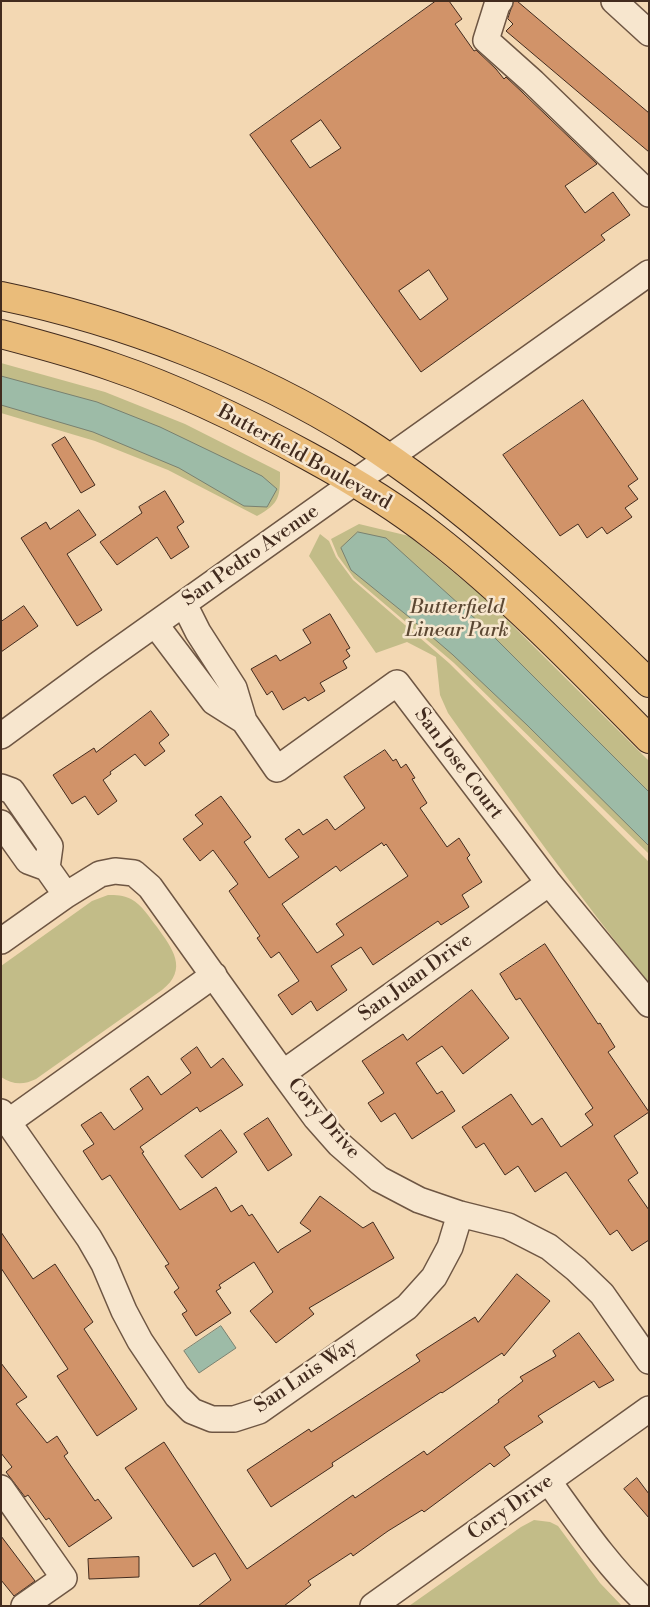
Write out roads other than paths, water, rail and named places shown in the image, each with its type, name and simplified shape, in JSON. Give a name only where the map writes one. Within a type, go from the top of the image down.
[{"type":"main road","name":"Butterfield Boulevard","points":[[1,296],[90,319],[162,342],[216,364],[318,414],[358,437],[456,508],[506,549],[553,590],[649,683]]},
{"type":"main road","name":"Butterfield Boulevard","points":[[1,334],[58,349],[159,384],[279,440],[392,505],[483,576],[649,739]]},
{"type":"street","points":[[500,1],[486,40],[533,82],[649,194]]},
{"type":"street","points":[[614,1],[649,33]]},
{"type":"street","name":"San Pedro Avenue","points":[[1,736],[155,624],[649,273]]},
{"type":"street","name":"San Jose Court","points":[[184,604],[198,632],[234,688],[244,721],[277,769],[396,683],[549,883],[649,1004]]},
{"type":"street","name":"San Jose Court","points":[[155,624],[214,702],[244,721]]},
{"type":"street","points":[[1,787],[12,792],[50,846],[47,868]]},
{"type":"street","points":[[1,823],[28,861],[47,868],[66,895],[1,941]]},
{"type":"street","name":"Cory Drive","points":[[66,895],[100,874],[115,871],[134,873],[150,887],[283,1074],[316,1118],[339,1144],[379,1179],[419,1200],[460,1214],[508,1226],[549,1247],[602,1294],[649,1361]]},
{"type":"street","name":"San Juan Drive","points":[[283,1074],[549,883]]},
{"type":"street","name":"San Luis Way","points":[[214,975],[5,1117],[89,1238],[104,1264],[140,1342],[177,1396],[192,1411],[212,1419],[234,1419],[259,1411],[407,1307],[434,1277],[450,1247],[460,1214]]},
{"type":"street","name":"Cory Drive","points":[[373,1606],[649,1409]]},
{"type":"street","points":[[548,1482],[606,1560],[631,1589],[649,1605]]},
{"type":"street","points":[[1,1488],[64,1578],[24,1606]]},
{"type":"park label","name":"Butterfield Linear Park","points":[[457,620]]}]
